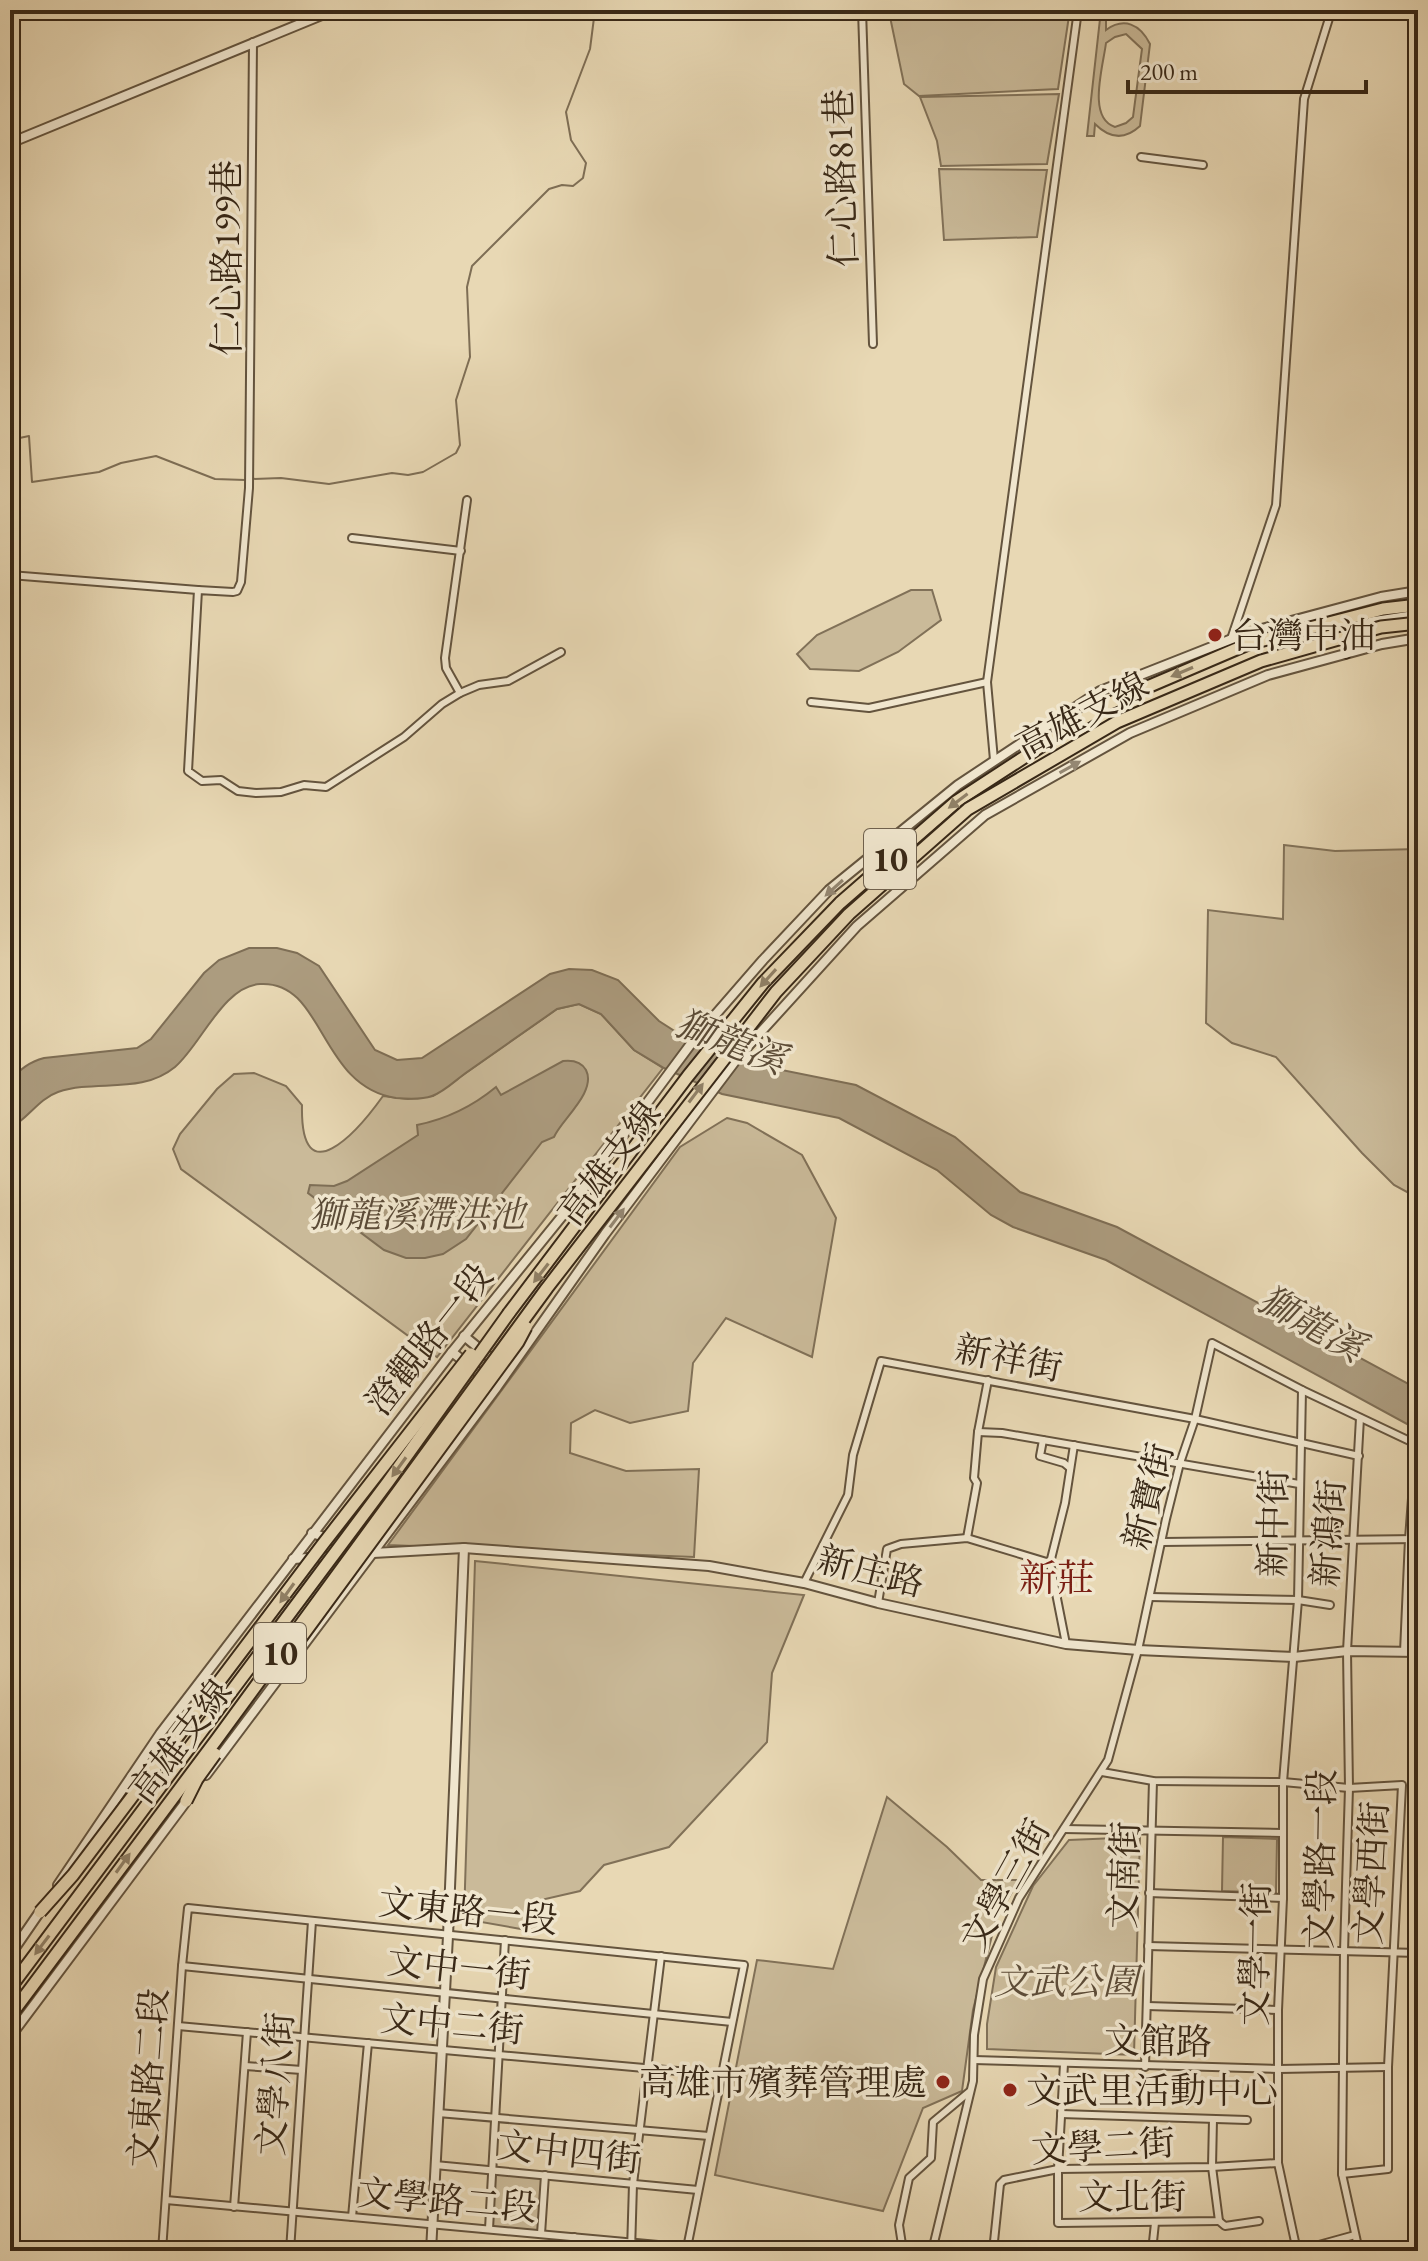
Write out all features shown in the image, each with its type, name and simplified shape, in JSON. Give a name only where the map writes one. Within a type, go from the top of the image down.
[{"type":"highway","name":"高雄支線","points":[[10,1988],[688,1076],[763,983],[840,903],[957,801],[1103,706],[1248,644],[1383,609],[1418,605]]},
{"type":"highway","name":"高雄支線","points":[[10,2016],[227,1726],[547,1288],[776,992],[849,914],[968,809],[1117,722],[1261,661],[1381,627],[1418,623]]},
{"type":"highway","points":[[186,1801],[197,1779],[518,1342],[547,1288]]},
{"type":"highway","points":[[40,1912],[73,1875],[472,1353],[509,1313]]},
{"type":"main road","points":[[1346,653],[1371,622],[1418,615]]},
{"type":"street","points":[[10,143],[334,10]]},
{"type":"street","name":"仁心路81巷","points":[[862,10],[873,344]]},
{"type":"street","points":[[994,760],[987,682],[1078,10]]},
{"type":"street","points":[[1228,10],[1405,10]]},
{"type":"street","points":[[1231,639],[1276,505],[1304,99],[1331,12]]},
{"type":"street","name":"仁心路199巷","points":[[198,590],[227,593],[239,588],[249,485],[253,42]]},
{"type":"street","points":[[1141,157],[1203,165]]},
{"type":"street","points":[[460,693],[446,668],[445,658],[467,500]]},
{"type":"street","points":[[352,538],[461,551]]},
{"type":"street","points":[[10,575],[198,590],[188,771],[196,779],[221,780],[238,791],[281,792],[304,785],[326,787],[404,737],[442,704],[460,693],[479,685],[508,681],[561,652]]},
{"type":"street","name":"澄觀路一段","points":[[10,1955],[160,1734],[312,1533],[464,1336],[572,1204],[696,1037],[829,890],[958,785],[1100,691],[1231,639],[1381,597],[1418,591]]},
{"type":"street","points":[[10,2037],[374,1553],[605,1234],[739,1056],[857,926],[985,815],[1130,733],[1268,675],[1346,653],[1418,638]]},
{"type":"street","points":[[811,702],[869,708],[987,682]]},
{"type":"street","points":[[464,1336],[508,1372]]},
{"type":"street","name":"新寶街","points":[[1108,1760],[1138,1650],[1180,1463],[1195,1419],[1212,1343],[1302,1390]]},
{"type":"street","points":[[452,1352],[497,1387]]},
{"type":"street","name":"新祥街","points":[[804,1583],[848,1495],[853,1455],[881,1361],[1195,1419],[1359,1456]]},
{"type":"street","points":[[967,1538],[977,1483],[974,1478],[978,1432],[988,1380]]},
{"type":"street","points":[[1302,1390],[1416,1444],[1404,1652]]},
{"type":"street","name":"新中街","points":[[1294,1657],[1302,1390]]},
{"type":"street","name":"新鴻街","points":[[1347,1651],[1360,1418]]},
{"type":"street","points":[[978,1432],[988,1431],[1299,1484]]},
{"type":"street","points":[[1043,1440],[1040,1456],[1064,1463],[1070,1468]]},
{"type":"street","points":[[1066,1644],[1050,1563],[1065,1503],[1074,1445]]},
{"type":"street","name":"新庄路","points":[[312,1533],[374,1553],[464,1548],[709,1566],[804,1583],[878,1603],[1066,1644],[1294,1657],[1347,1651],[1418,1652]]},
{"type":"street","points":[[878,1603],[887,1549],[901,1544],[967,1538],[1050,1563]]},
{"type":"street","points":[[1162,1542],[1418,1539]]},
{"type":"street","points":[[431,2251],[464,1548]]},
{"type":"street","points":[[293,1559],[374,1553]]},
{"type":"street","points":[[1150,1597],[1298,1600],[1330,1605]]},
{"type":"street","name":"文學路一段","points":[[1347,1651],[1349,1788],[1342,2174],[1359,2251]]},
{"type":"street","name":"文學一街","points":[[1294,1657],[1283,1782],[1278,2163],[1297,2251]]},
{"type":"street","name":"文學三街","points":[[932,2251],[973,2081],[974,2035],[983,1979],[1019,1898],[1108,1760]]},
{"type":"street","name":"文學西街","points":[[1102,1772],[1153,1781],[1283,1782],[1349,1788],[1402,1785],[1388,2067],[1388,2169],[1342,2174]]},
{"type":"street","name":"文南街","points":[[1145,2067],[1153,1781]]},
{"type":"street","points":[[1064,1829],[1282,1833]]},
{"type":"street","points":[[1149,1893],[1283,1898]]},
{"type":"street","name":"文東路一段","points":[[188,1908],[744,1965],[732,2022]]},
{"type":"street","name":"文東路二段","points":[[162,2251],[188,1908]]},
{"type":"street","name":"文學八街","points":[[290,2251],[312,1921]]},
{"type":"street","points":[[489,2229],[505,1940]]},
{"type":"street","points":[[1148,1946],[1418,1953]]},
{"type":"street","points":[[632,2248],[633,2184],[661,1956]]},
{"type":"street","name":"文中一街","points":[[182,1966],[732,2022]]},
{"type":"street","points":[[1147,2006],[1278,2010]]},
{"type":"street","points":[[687,2248],[732,2022]]},
{"type":"street","name":"文中二街","points":[[178,2026],[722,2075]]},
{"type":"street","points":[[234,2207],[247,2032]]},
{"type":"street","points":[[352,2217],[368,2043]]},
{"type":"street","name":"文館路","points":[[974,2060],[1145,2067],[1388,2067]]},
{"type":"street","name":"文北街","points":[[1064,2064],[1058,2223],[1219,2221],[1212,2167],[1213,2119]]},
{"type":"street","points":[[245,2066],[302,2070]]},
{"type":"street","points":[[903,2251],[899,2225],[909,2178],[931,2158],[933,2122],[969,2092]]},
{"type":"street","points":[[437,2113],[709,2136]]},
{"type":"street","points":[[1061,2114],[1247,2120]]},
{"type":"street","name":"文學二街","points":[[993,2251],[1000,2184],[1004,2180],[1058,2169],[1278,2163]]},
{"type":"street","name":"文中四街","points":[[435,2165],[698,2190]]},
{"type":"street","points":[[541,2234],[545,2175]]},
{"type":"street","name":"文學路二段","points":[[166,2200],[574,2237],[632,2248],[724,2251]]},
{"type":"street","points":[[1219,2221],[1225,2226],[1259,2221]]},
{"type":"street","points":[[1152,2251],[1155,2223]]},
{"type":"street","points":[[1297,2251],[1355,2235]]},
{"type":"street","points":[[572,2251],[574,2237]]},
{"type":"green space","points":[[889,12],[1069,16],[1058,89],[919,96],[904,84]]},
{"type":"green space","points":[[1100,19],[1106,20],[1106,30],[1125,23],[1136,27],[1150,44],[1140,126],[1129,134],[1118,136],[1106,133],[1095,124],[1094,136],[1087,136]],"holes":[[[1126,34],[1142,49],[1133,117],[1115,127],[1106,122],[1099,103],[1106,43]]]},
{"type":"green space","points":[[1059,94],[1047,164],[941,166],[937,141],[920,97]]},
{"type":"green space","points":[[939,169],[1047,170],[1037,237],[944,240]]},
{"type":"green space","points":[[911,590],[932,590],[941,620],[898,652],[859,671],[810,669],[797,654],[817,635]]},
{"type":"green space","points":[[1284,845],[1335,851],[1418,849],[1418,1198],[1394,1185],[1276,1057],[1232,1043],[1206,1023],[1208,910],[1283,919]]},
{"type":"green space","name":"獅龍溪滯洪池","points":[[579,1004],[601,1014],[634,1050],[663,1068],[437,1357],[181,1169],[173,1149],[180,1134],[217,1089],[234,1074],[254,1073],[286,1086],[302,1105],[304,1132],[310,1147],[320,1152],[332,1148],[360,1125],[383,1096],[408,1099],[433,1096],[557,1009]]},
{"type":"green space","points":[[727,1118],[747,1123],[802,1155],[836,1218],[812,1357],[726,1318],[693,1363],[688,1411],[630,1423],[595,1410],[571,1423],[570,1453],[626,1471],[699,1469],[694,1557],[388,1545],[680,1147]]},
{"type":"green space","points":[[475,1561],[804,1595],[772,1673],[767,1742],[669,1847],[604,1865],[580,1891],[545,1899],[538,1932],[464,1919]]},
{"type":"green space","points":[[887,1797],[981,1880],[1019,1880],[996,1920],[973,2010],[962,2091],[923,2108],[883,2211],[715,2175],[757,1960],[833,1969]]},
{"type":"green space","name":"文武公園","points":[[1140,1837],[1134,2055],[987,2049],[987,2024],[996,1967],[1033,1886],[1069,1840]]},
{"type":"green space","points":[[1223,1837],[1277,1839],[1276,1893],[1222,1891]]},
{"type":"green space","points":[[493,2172],[543,2176],[540,2233],[490,2228]]},
{"type":"shaded area","name":"獅龍溪","points":[[249,948],[277,948],[297,953],[319,966],[375,1050],[397,1060],[422,1058],[550,974],[569,969],[592,970],[618,980],[659,1021],[684,1037],[742,1062],[856,1085],[955,1137],[1020,1192],[1117,1227],[1418,1389],[1418,1430],[1106,1260],[1013,1227],[991,1215],[937,1170],[839,1118],[722,1094],[664,1068],[634,1050],[601,1014],[579,1004],[557,1009],[437,1094],[405,1099],[370,1089],[351,1075],[298,998],[281,987],[260,984],[247,987],[224,1005],[185,1057],[162,1076],[133,1084],[58,1092],[10,1128],[10,1080],[22,1069],[44,1058],[137,1048],[151,1039],[204,973],[219,960]]},
{"type":"shaded area","points":[[563,1061],[576,1062],[586,1070],[587,1087],[583,1096],[554,1137],[542,1142],[466,1239],[443,1254],[406,1258],[384,1250],[308,1193],[310,1185],[334,1186],[347,1181],[418,1135],[417,1125],[459,1111],[496,1087],[501,1095]]},
{"type":"waterway","points":[[252,479],[281,478],[329,484],[392,473],[408,475],[423,472],[456,453],[460,445],[456,400],[470,357],[467,287],[472,266],[549,189],[573,186],[583,178],[586,163],[571,140],[566,112],[590,49],[595,10]]},
{"type":"waterway","points":[[10,440],[29,436],[32,482],[99,472],[121,463],[156,456],[215,479],[245,480]]},
{"type":"place","name":"台灣中油","points":[[1215,635]]},
{"type":"place","name":"高雄市殯葬管理處","points":[[943,2082]]},
{"type":"place","name":"文武里活動中心","points":[[1010,2090]]},
{"type":"district","name":"新莊","points":[[1057,1577]]}]
